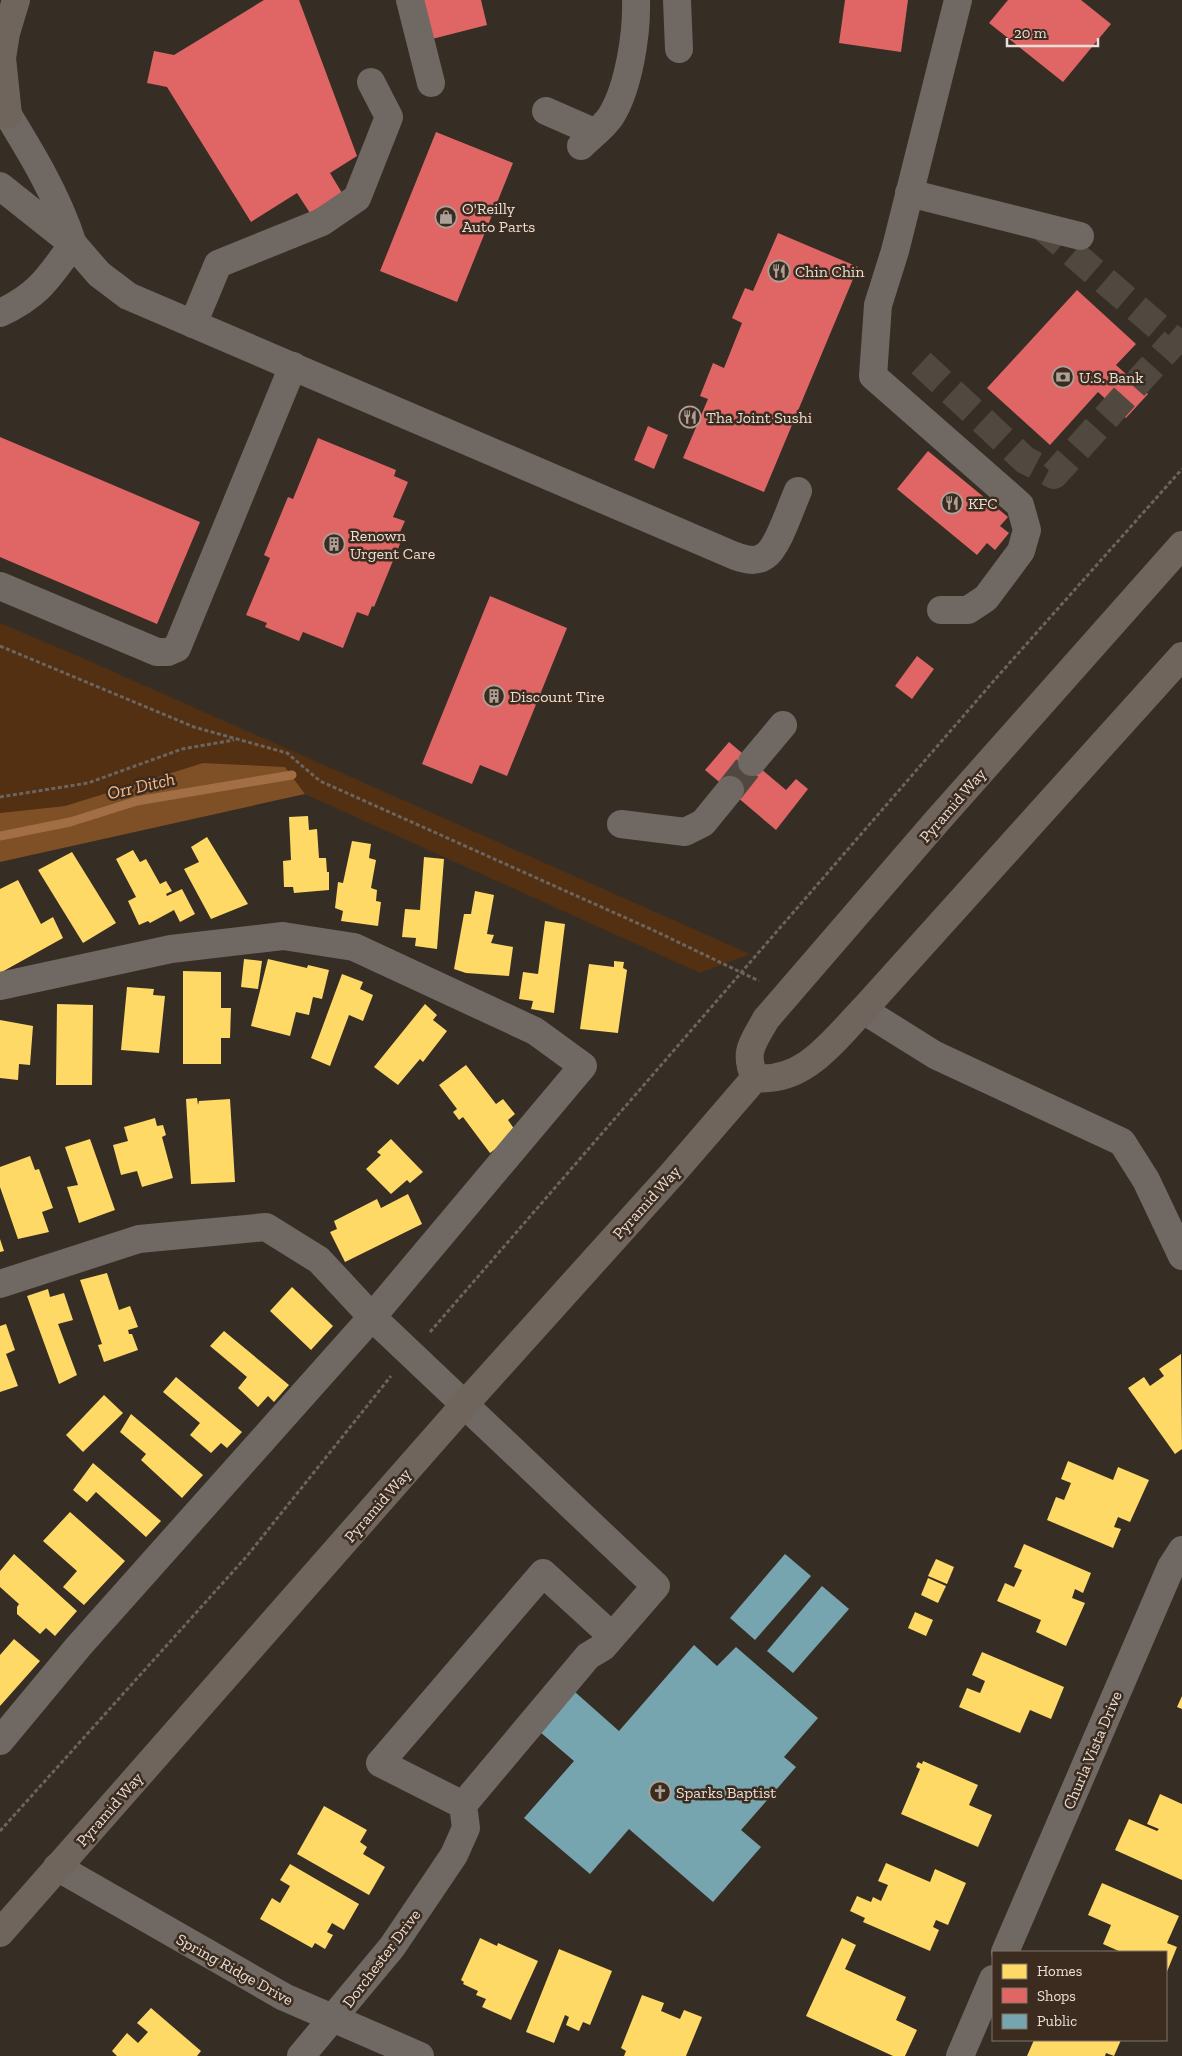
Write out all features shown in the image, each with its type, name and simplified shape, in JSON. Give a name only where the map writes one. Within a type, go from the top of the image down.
[{"type":"main road","points":[[4,108],[2,58],[6,33],[16,0]]},
{"type":"main road","name":"Pyramid Way","points":[[0,1932],[755,1078],[748,1062],[751,1046],[766,1019],[1182,545]]},
{"type":"main road","points":[[755,1078],[770,1079],[794,1073],[817,1057],[863,1010],[1182,656]]},
{"type":"street","points":[[410,0],[431,84]]},
{"type":"street","points":[[546,112],[588,139],[610,117],[624,85],[633,38],[636,0]]},
{"type":"street","points":[[677,0],[679,49]]},
{"type":"street","points":[[941,610],[968,610],[986,598],[1021,551],[1027,530],[1020,505],[873,376],[878,305],[895,251],[958,0]]},
{"type":"street","points":[[193,324],[218,264],[322,222],[356,198],[390,117],[371,82]]},
{"type":"street","points":[[4,108],[34,157],[61,208],[73,244]]},
{"type":"street","points":[[0,186],[73,244],[100,274],[128,296],[750,561],[766,556],[776,541],[798,491]]},
{"type":"street","points":[[909,193],[1080,236]]},
{"type":"street","points":[[0,313],[15,306],[42,287],[73,244]]},
{"type":"street","points":[[0,586],[157,652],[168,652],[177,648],[293,366]]},
{"type":"street","points":[[752,762],[783,725]]},
{"type":"street","points":[[621,824],[686,832],[703,823],[730,790]]},
{"type":"street","points":[[0,986],[171,949],[283,936],[354,947],[535,1031],[583,1066],[372,1317],[78,1647],[0,1741]]},
{"type":"street","points":[[863,1010],[935,1055],[1122,1142],[1146,1180],[1182,1256]]},
{"type":"street","points":[[0,1284],[140,1239],[266,1227],[320,1260],[372,1317],[656,1586],[612,1636],[603,1646],[588,1656],[463,1805],[380,1763],[543,1573],[612,1636]]},
{"type":"street","name":"Churla Vista Drive","points":[[1005,1951],[1171,1567],[1182,1550]]},
{"type":"street","name":"Dorchester Drive","points":[[302,2056],[392,1947],[454,1855],[466,1828],[463,1805]]},
{"type":"street","name":"Spring Ridge Drive","points":[[58,1867],[284,1997],[333,2020],[420,2056]]},
{"type":"street","points":[[960,2056],[992,1981]]},
{"type":"path","points":[[0,1831],[247,1556],[411,1353],[1005,669],[1182,469]]},
{"type":"path","points":[[0,646],[194,727],[287,753],[320,781],[655,931],[787,995]]},
{"type":"path","points":[[0,797],[88,783],[182,749],[237,739]]},
{"type":"shaded area","points":[[0,623],[750,954],[700,973],[305,794],[285,767],[203,763],[65,806],[0,813]]},
{"type":"shaded area","points":[[203,763],[285,767],[305,794],[0,862],[0,813],[65,806]]},
{"type":"building: Homes","points":[[308,816],[309,830],[317,829],[319,858],[326,858],[327,872],[329,872],[329,890],[294,893],[293,887],[284,887],[283,861],[291,860],[289,817]]},
{"type":"building: Homes","points":[[207,837],[248,904],[211,919],[184,869],[199,862],[191,847]]},
{"type":"building: Homes","points":[[352,841],[371,844],[369,858],[376,860],[371,888],[377,890],[376,901],[381,902],[378,926],[341,921],[343,911],[335,908],[338,882],[343,883]]},
{"type":"building: Homes","points":[[133,850],[140,862],[146,859],[160,884],[166,881],[172,891],[166,894],[167,896],[182,889],[195,914],[180,922],[174,910],[150,923],[148,921],[139,925],[128,901],[136,897],[116,859]]},
{"type":"building: Homes","points":[[72,852],[116,923],[83,943],[38,870]]},
{"type":"building: Homes","points":[[424,857],[444,859],[437,949],[415,946],[416,938],[402,937],[405,909],[420,910]]},
{"type":"building: Homes","points":[[18,880],[41,924],[53,917],[63,938],[0,973],[0,889]]},
{"type":"building: Homes","points":[[475,891],[494,895],[487,934],[494,935],[491,943],[513,947],[509,976],[466,973],[454,969],[464,914],[471,914]]},
{"type":"building: Homes","points":[[545,921],[565,924],[554,1013],[531,1009],[533,1001],[519,999],[523,972],[538,974]]},
{"type":"building: Homes","points":[[244,959],[262,961],[258,989],[241,987]]},
{"type":"building: Homes","points":[[268,959],[307,968],[308,965],[329,970],[322,999],[313,997],[309,1015],[296,1012],[290,1036],[251,1026]]},
{"type":"building: Homes","points":[[614,961],[624,962],[623,968],[627,970],[618,1033],[580,1029],[589,964],[614,967]]},
{"type":"building: Homes","points":[[183,971],[221,972],[221,1008],[231,1008],[230,1038],[221,1038],[221,1064],[183,1064]]},
{"type":"building: Homes","points":[[342,974],[363,982],[360,989],[373,995],[363,1021],[349,1015],[330,1066],[311,1058]]},
{"type":"building: Homes","points":[[127,987],[154,989],[153,995],[165,996],[159,1053],[121,1050]]},
{"type":"building: Homes","points":[[57,1004],[93,1005],[92,1085],[56,1085]]},
{"type":"building: Homes","points":[[425,1004],[437,1015],[433,1020],[447,1031],[423,1062],[420,1059],[398,1085],[374,1067]]},
{"type":"building: Homes","points":[[0,1020],[33,1026],[30,1065],[19,1064],[18,1080],[0,1078]]},
{"type":"building: Homes","points":[[466,1065],[496,1104],[503,1099],[515,1114],[508,1120],[517,1133],[490,1153],[463,1117],[459,1120],[453,1112],[457,1109],[439,1085]]},
{"type":"building: Homes","points":[[197,1098],[198,1105],[199,1101],[230,1099],[235,1182],[191,1184],[186,1099]]},
{"type":"building: Homes","points":[[155,1118],[157,1126],[163,1125],[166,1135],[162,1137],[173,1178],[142,1187],[137,1171],[121,1175],[113,1145],[128,1141],[124,1127]]},
{"type":"building: Homes","points":[[90,1139],[115,1210],[79,1223],[67,1187],[78,1185],[65,1147]]},
{"type":"building: Homes","points":[[391,1139],[423,1172],[410,1183],[407,1180],[391,1194],[366,1169],[381,1155],[377,1152]]},
{"type":"building: Homes","points":[[30,1156],[35,1170],[39,1169],[53,1208],[42,1212],[49,1232],[18,1239],[0,1187],[0,1167]]},
{"type":"building: Homes","points":[[408,1194],[422,1224],[345,1262],[330,1232],[337,1229],[334,1221],[377,1199],[381,1208]]},
{"type":"building: Homes","points":[[0,1239],[4,1251],[0,1252]]},
{"type":"building: Homes","points":[[107,1273],[119,1310],[130,1306],[138,1327],[128,1330],[129,1334],[132,1334],[138,1350],[104,1362],[98,1345],[102,1344],[80,1280]]},
{"type":"building: Homes","points":[[292,1287],[333,1326],[311,1350],[270,1311]]},
{"type":"building: Homes","points":[[48,1289],[50,1297],[64,1293],[73,1320],[58,1324],[77,1375],[59,1384],[27,1296]]},
{"type":"building: Homes","points":[[6,1324],[15,1350],[6,1354],[18,1386],[0,1392],[0,1326]]},
{"type":"building: Homes","points":[[224,1331],[289,1385],[274,1402],[268,1396],[258,1407],[238,1388],[247,1377],[210,1346]]},
{"type":"building: Homes","points":[[1181,1354],[1182,1449],[1175,1454],[1128,1388],[1144,1377],[1150,1386],[1164,1376],[1159,1369]]},
{"type":"building: Homes","points":[[176,1377],[242,1432],[227,1448],[221,1443],[211,1453],[190,1435],[200,1423],[163,1392]]},
{"type":"building: Homes","points":[[104,1395],[123,1413],[83,1452],[66,1435]]},
{"type":"building: Homes","points":[[131,1414],[203,1475],[182,1498],[141,1460],[146,1454],[120,1432]]},
{"type":"building: Homes","points":[[1068,1461],[1113,1480],[1118,1467],[1149,1480],[1130,1522],[1118,1517],[1114,1527],[1121,1529],[1113,1548],[1047,1520],[1056,1497],[1064,1500],[1071,1483],[1061,1479]]},
{"type":"building: Homes","points":[[93,1463],[161,1521],[146,1537],[96,1492],[87,1502],[73,1490]]},
{"type":"building: Homes","points":[[70,1512],[125,1561],[84,1605],[63,1587],[77,1571],[43,1541]]},
{"type":"building: Homes","points":[[1024,1544],[1091,1573],[1083,1593],[1075,1589],[1072,1598],[1085,1603],[1066,1646],[1036,1632],[1041,1620],[997,1601],[1005,1583],[1014,1587],[1022,1570],[1014,1567]]},
{"type":"building: Homes","points":[[14,1554],[77,1611],[55,1636],[46,1628],[40,1634],[17,1614],[19,1604],[0,1587],[0,1571]]},
{"type":"building: Homes","points":[[936,1559],[954,1567],[947,1584],[928,1576]]},
{"type":"building: Homes","points":[[928,1578],[946,1586],[938,1603],[921,1595]]},
{"type":"building: Homes","points":[[915,1612],[933,1620],[926,1636],[908,1628]]},
{"type":"building: Homes","points":[[14,1639],[40,1661],[0,1706],[0,1655]]},
{"type":"building: Homes","points":[[982,1652],[1064,1687],[1051,1719],[1030,1710],[1020,1733],[959,1707],[967,1688],[980,1693],[985,1681],[972,1675]]},
{"type":"building: Homes","points":[[1182,1696],[1182,1709],[1177,1707]]},
{"type":"building: Homes","points":[[923,1761],[978,1785],[969,1805],[992,1815],[978,1847],[901,1814],[920,1769],[916,1767],[918,1762],[922,1764]]},
{"type":"building: Homes","points":[[1160,1794],[1182,1804],[1182,1880],[1115,1850],[1129,1819],[1157,1831],[1159,1829],[1147,1824]]},
{"type":"building: Homes","points":[[324,1806],[367,1830],[360,1842],[367,1847],[363,1854],[385,1867],[369,1895],[297,1854]]},
{"type":"building: Homes","points":[[886,1863],[930,1882],[935,1869],[966,1883],[948,1925],[936,1920],[933,1927],[939,1930],[930,1951],[863,1922],[865,1918],[850,1911],[857,1896],[871,1902],[873,1897],[881,1901],[888,1885],[878,1881]]},
{"type":"building: Homes","points":[[290,1864],[359,1904],[344,1930],[332,1923],[327,1932],[333,1935],[325,1949],[315,1943],[312,1948],[260,1919],[272,1898],[280,1903],[290,1886],[280,1880]]},
{"type":"building: Homes","points":[[1102,1883],[1179,1916],[1167,1943],[1177,1947],[1167,1972],[1167,1951],[1119,1951],[1103,1944],[1111,1925],[1088,1915]]},
{"type":"building: Homes","points":[[480,1938],[497,1946],[498,1943],[538,1961],[511,2020],[482,2007],[486,1999],[476,1995],[478,1991],[463,1984],[464,1982],[461,1980]]},
{"type":"building: Homes","points":[[842,1938],[856,1945],[845,1969],[906,1997],[896,2020],[917,2030],[905,2056],[893,2056],[806,2016]]},
{"type":"building: Homes","points":[[559,1949],[612,1971],[590,2025],[583,2022],[579,2031],[566,2025],[569,2017],[565,2015],[554,2043],[526,2032]]},
{"type":"building: Homes","points":[[642,1995],[664,2003],[661,2011],[680,2019],[684,2010],[702,2017],[686,2056],[624,2056],[626,2051],[621,2048]]},
{"type":"building: Homes","points":[[151,2008],[201,2051],[197,2056],[117,2056],[112,2051],[127,2033],[138,2043],[148,2032],[137,2023]]},
{"type":"building: Homes","points":[[1034,2041],[1121,2041],[1114,2056],[1106,2053],[1105,2056],[1027,2056]]},
{"type":"building: Shops","points":[[264,0],[299,0],[357,156],[330,173],[342,193],[310,213],[297,193],[251,222],[167,87],[147,83],[154,51],[174,55]]},
{"type":"building: Shops","points":[[422,0],[481,0],[487,25],[432,39]]},
{"type":"building: Shops","points":[[845,0],[908,0],[901,52],[839,43]]},
{"type":"building: Shops","points":[[1008,0],[1081,0],[1111,24],[1063,82],[989,23]]},
{"type":"building: Shops","name":"O'Reilly Auto Parts","points":[[436,132],[513,163],[457,302],[380,271]]},
{"type":"building: Shops","points":[[778,233],[858,267],[764,492],[683,458],[708,399],[700,396],[713,363],[724,368],[742,323],[732,318],[745,288],[753,291]]},
{"type":"building: Shops","name":"U.S. Bank","points":[[1077,290],[1136,344],[1116,365],[1148,394],[1126,418],[1098,392],[1050,445],[987,388]]},
{"type":"building: Shops","points":[[648,426],[668,435],[654,469],[634,460]]},
{"type":"building: Shops","points":[[0,437],[200,522],[157,624],[0,557]]},
{"type":"building: Shops","name":"Renown Urgent Care","points":[[318,438],[396,470],[394,476],[408,482],[393,517],[405,521],[400,532],[404,534],[374,607],[372,606],[368,616],[357,612],[343,648],[303,632],[299,641],[265,627],[267,623],[246,615],[270,558],[264,555],[288,497],[293,499]]},
{"type":"building: Shops","name":"KFC","points":[[928,451],[1008,517],[1000,526],[1009,533],[995,550],[987,543],[977,555],[897,489]]},
{"type":"building: Shops","name":"Discount Tire","points":[[490,596],[567,628],[507,776],[480,765],[472,784],[422,764]]},
{"type":"building: Shops","points":[[917,656],[934,669],[912,699],[895,686]]},
{"type":"building: Shops","points":[[729,742],[786,790],[796,779],[808,789],[776,830],[705,770]]},
{"type":"building: Public","points":[[785,1554],[811,1576],[755,1640],[730,1618]]},
{"type":"building: Public","points":[[822,1586],[849,1609],[793,1673],[767,1651]]},
{"type":"building: Public","name":"Sparks Baptist","points":[[694,1645],[717,1666],[736,1647],[818,1718],[784,1757],[796,1767],[741,1830],[761,1847],[713,1902],[629,1829],[590,1874],[524,1818],[574,1761],[540,1732],[575,1692],[619,1731]]},
{"type":"waterway","name":"Orr Ditch","points":[[0,836],[70,822],[137,801],[292,775]]},
{"type":"tunnel","points":[[921,363],[1025,460],[1054,475],[1175,341],[1041,226]]},
{"type":"tunnel","points":[[730,790],[752,762]]},
{"type":"place","name":"O'Reilly Auto Parts","points":[[446,217]]},
{"type":"place","name":"Chin Chin","points":[[779,271]]},
{"type":"place","name":"U.S. Bank","points":[[1063,377]]},
{"type":"place","name":"Tha Joint Sushi","points":[[690,417]]},
{"type":"place","name":"KFC","points":[[952,503]]},
{"type":"place","name":"Renown Urgent Care","points":[[334,544]]},
{"type":"place","name":"Discount Tire","points":[[494,696]]},
{"type":"place","name":"Sparks Baptist","points":[[660,1792]]}]
